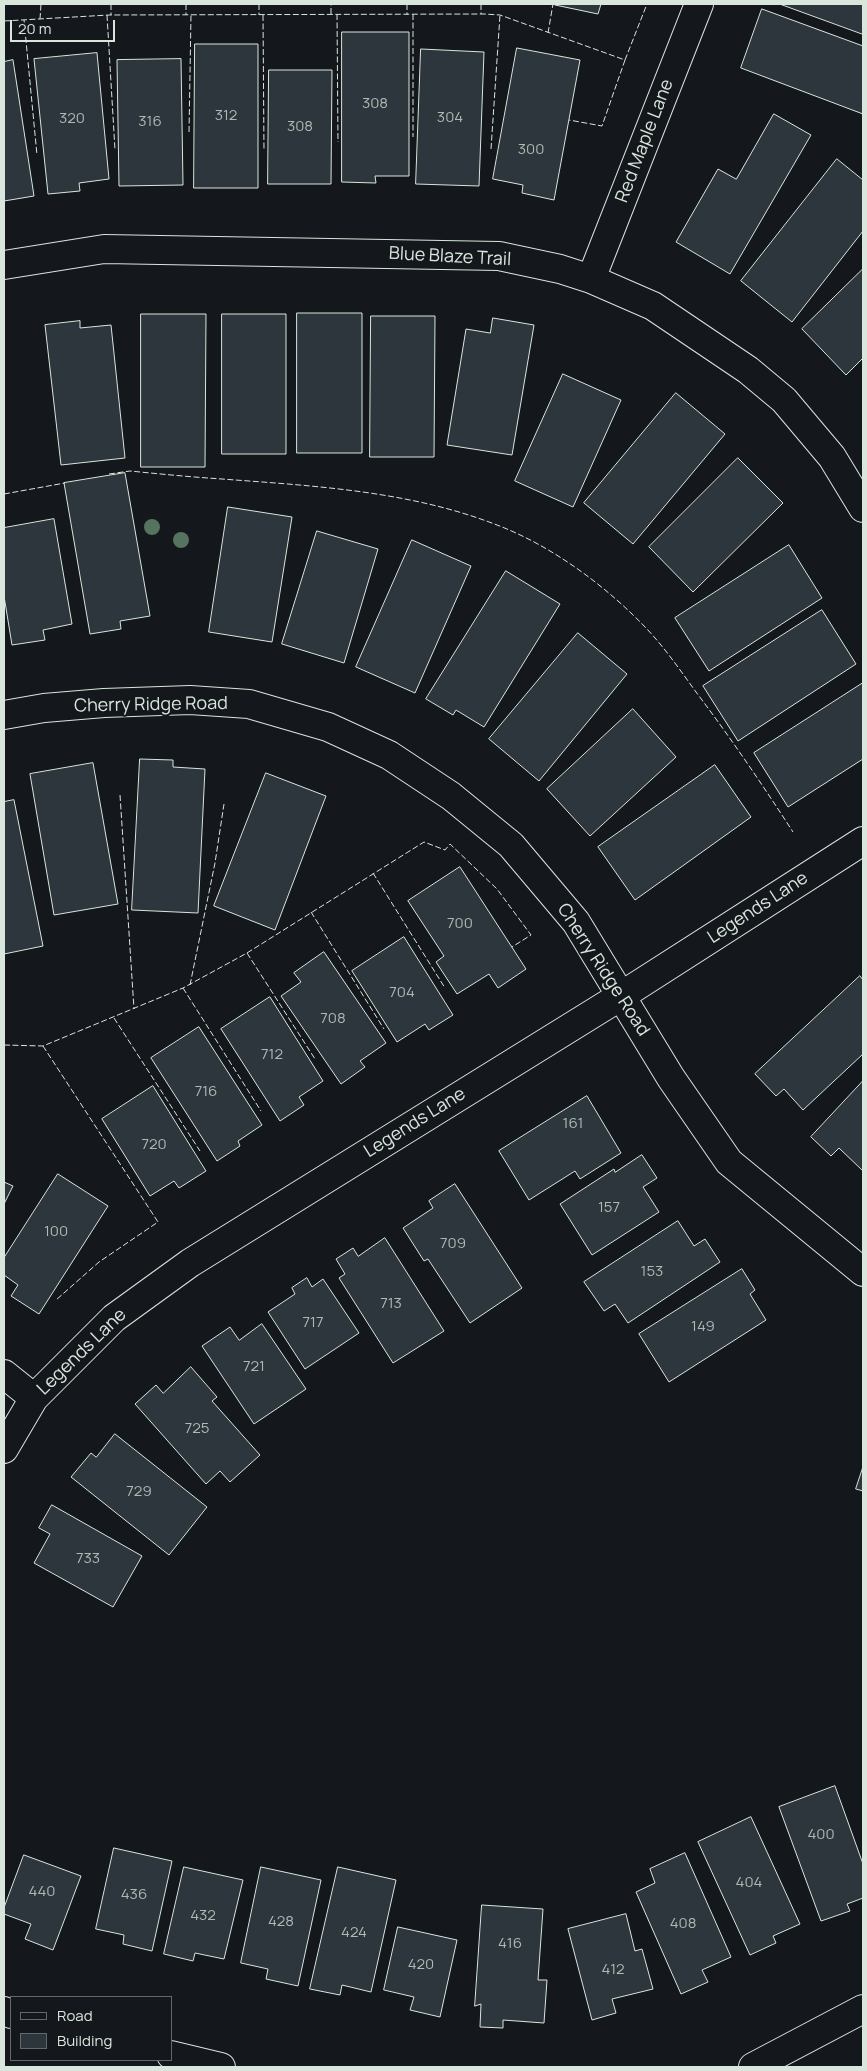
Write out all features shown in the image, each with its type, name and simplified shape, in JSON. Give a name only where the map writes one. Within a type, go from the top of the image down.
[{"type":"street","name":"Red Maple Lane","points":[[591,279],[699,4]]},
{"type":"street","name":"Blue Blaze Trail","points":[[4,265],[104,248],[499,256],[560,269],[591,279],[653,306],[748,370],[784,400],[832,457],[863,508]]},
{"type":"street","name":"Cherry Ridge Road","points":[[4,715],[44,708],[104,703],[190,700],[249,704],[337,731],[389,754],[451,796],[511,845],[576,922],[671,1078],[729,1162],[863,1272]]},
{"type":"street","name":"Legends Lane","points":[[4,1449],[34,1398],[114,1318],[190,1263],[621,996],[863,841]]},
{"type":"street","points":[[4,1374],[34,1398]]},
{"type":"street","points":[[753,2067],[863,2009]]},
{"type":"street","points":[[172,2056],[221,2067]]},
{"type":"building","points":[[555,4],[601,4],[598,14]]},
{"type":"building","points":[[780,4],[863,4],[863,34]]},
{"type":"building","points":[[762,9],[863,46],[863,114],[741,68]]},
{"type":"building","points":[[342,32],[409,32],[409,176],[375,176],[376,183],[342,182]]},
{"type":"building","points":[[195,44],[258,44],[258,188],[194,188]]},
{"type":"building","points":[[517,48],[580,60],[554,200],[522,193],[523,185],[493,179]]},
{"type":"building","points":[[421,49],[484,52],[479,186],[416,184]]},
{"type":"building","points":[[97,53],[109,179],[79,183],[80,191],[48,194],[34,59]]},
{"type":"building","points":[[181,59],[183,185],[119,186],[117,60]]},
{"type":"building","points":[[13,60],[34,196],[4,201],[4,62]]},
{"type":"building","points":[[269,70],[332,70],[331,184],[268,184]]},
{"type":"building","points":[[774,114],[811,135],[730,274],[676,242],[718,169],[736,179]]},
{"type":"building","points":[[837,159],[863,180],[863,231],[792,322],[741,281]]},
{"type":"building","points":[[863,269],[863,358],[846,375],[802,329]]},
{"type":"building","points":[[297,313],[362,313],[362,453],[297,453]]},
{"type":"building","points":[[141,314],[206,314],[205,467],[141,467]]},
{"type":"building","points":[[222,314],[286,314],[286,454],[222,454]]},
{"type":"building","points":[[371,316],[435,316],[434,457],[370,457]]},
{"type":"building","points":[[493,318],[534,325],[512,455],[447,445],[466,329],[490,333]]},
{"type":"building","points":[[80,321],[80,328],[111,325],[125,458],[61,465],[45,325]]},
{"type":"building","points":[[563,374],[621,400],[573,507],[515,481]]},
{"type":"building","points":[[676,393],[725,434],[633,544],[584,503]]},
{"type":"building","points":[[738,458],[783,503],[693,592],[649,547]]},
{"type":"building","points":[[125,473],[150,616],[120,621],[121,629],[90,634],[64,483]]},
{"type":"building","points":[[228,507],[292,517],[272,642],[209,632]]},
{"type":"building","points":[[54,519],[72,624],[43,630],[45,640],[12,645],[4,596],[4,528]]},
{"type":"building","points":[[317,531],[378,549],[344,663],[282,644]]},
{"type":"building","points":[[412,540],[471,566],[415,693],[356,667]]},
{"type":"building","points":[[789,545],[822,598],[709,671],[675,618]]},
{"type":"building","points":[[506,571],[560,604],[484,727],[456,710],[453,715],[426,699]]},
{"type":"building","points":[[822,610],[856,664],[738,741],[703,686]]},
{"type":"building","points":[[578,633],[627,674],[539,781],[489,739]]},
{"type":"building","points":[[863,683],[863,759],[788,807],[754,753]]},
{"type":"building","points":[[633,709],[676,757],[590,836],[547,789]]},
{"type":"building","points":[[140,759],[173,760],[173,767],[205,769],[198,913],[132,910]]},
{"type":"building","points":[[93,763],[118,904],[54,915],[30,774]]},
{"type":"building","points":[[715,765],[751,817],[635,900],[598,847]]},
{"type":"building","points":[[266,773],[326,796],[275,930],[214,906]]},
{"type":"building","points":[[14,800],[43,946],[4,954],[4,802]]},
{"type":"building","points":[[460,867],[526,969],[498,988],[489,974],[457,994],[436,962],[444,956],[408,901]]},
{"type":"building","points":[[404,937],[453,1015],[429,1030],[425,1024],[397,1042],[352,971]]},
{"type":"building","points":[[324,952],[386,1043],[360,1061],[365,1067],[341,1084],[281,996],[301,982],[294,973]]},
{"type":"building","points":[[860,976],[863,980],[863,1054],[803,1110],[784,1089],[776,1096],[755,1074]]},
{"type":"building","points":[[270,997],[323,1081],[299,1097],[304,1105],[280,1121],[221,1029]]},
{"type":"building","points":[[199,1027],[262,1125],[238,1141],[240,1146],[217,1161],[151,1058]]},
{"type":"building","points":[[863,1081],[863,1171],[839,1148],[831,1156],[811,1137]]},
{"type":"building","points":[[153,1086],[206,1171],[179,1188],[174,1181],[150,1196],[102,1119]]},
{"type":"building","points":[[587,1096],[621,1153],[580,1179],[575,1171],[529,1200],[499,1151]]},
{"type":"building","points":[[642,1155],[657,1178],[643,1187],[659,1212],[592,1255],[560,1204],[614,1169],[615,1172]]},
{"type":"building","points":[[58,1174],[108,1206],[39,1314],[11,1296],[18,1285],[4,1275],[4,1258]]},
{"type":"building","points":[[4,1182],[13,1186],[4,1204]]},
{"type":"building","points":[[455,1184],[522,1288],[470,1323],[428,1259],[424,1261],[403,1228],[433,1208],[429,1201]]},
{"type":"building","points":[[678,1221],[694,1246],[705,1239],[720,1262],[628,1323],[615,1304],[604,1311],[584,1282]]},
{"type":"building","points":[[385,1238],[444,1331],[393,1363],[339,1278],[345,1274],[336,1259],[353,1248],[358,1256]]},
{"type":"building","points":[[742,1269],[755,1290],[750,1294],[766,1320],[669,1382],[639,1334]]},
{"type":"building","points":[[307,1278],[312,1287],[323,1279],[359,1333],[305,1369],[268,1312],[295,1294],[292,1288]]},
{"type":"building","points":[[262,1324],[306,1389],[254,1424],[202,1346],[230,1327],[239,1340]]},
{"type":"building","points":[[191,1367],[217,1397],[212,1401],[260,1455],[230,1482],[220,1471],[206,1484],[135,1404],[156,1385],[163,1393]]},
{"type":"building","points":[[115,1434],[207,1507],[169,1555],[71,1477],[91,1453],[96,1457]]},
{"type":"building","points":[[863,1467],[863,1491],[856,1489]]},
{"type":"building","points":[[52,1505],[142,1556],[113,1607],[34,1563],[50,1534],[39,1528]]},
{"type":"building","points":[[835,1786],[863,1864],[863,1898],[847,1904],[850,1911],[821,1921],[779,1807]]},
{"type":"building","points":[[751,1817],[800,1924],[773,1936],[776,1943],[750,1955],[698,1842]]},
{"type":"building","points":[[114,1848],[172,1861],[152,1951],[123,1944],[124,1935],[96,1929]]},
{"type":"building","points":[[685,1853],[731,1957],[702,1970],[708,1982],[681,1994],[636,1892],[655,1883],[650,1869]]},
{"type":"building","points":[[24,1855],[81,1876],[53,1950],[25,1939],[31,1924],[4,1914],[4,1908]]},
{"type":"building","points":[[184,1867],[243,1880],[224,1959],[195,1953],[193,1961],[164,1954]]},
{"type":"building","points":[[261,1867],[321,1880],[298,1986],[266,1979],[268,1969],[241,1963]]},
{"type":"building","points":[[338,1867],[396,1880],[371,1992],[342,1985],[340,1995],[310,1989]]},
{"type":"building","points":[[482,1905],[543,1909],[538,1980],[547,1980],[544,2023],[503,2020],[503,2028],[480,2027],[481,2004],[475,2006]]},
{"type":"building","points":[[626,1914],[635,1951],[642,1949],[653,1989],[612,1999],[616,2013],[592,2020],[568,1929]]},
{"type":"building","points":[[398,1927],[457,1940],[440,2017],[410,2010],[414,1997],[384,1990]]},
{"type":"fence","points":[[40,19],[41,4]]},
{"type":"fence","points":[[111,4],[111,15]]},
{"type":"fence","points":[[186,4],[186,15]]},
{"type":"fence","points":[[259,4],[259,15]]},
{"type":"fence","points":[[331,4],[331,14]]},
{"type":"fence","points":[[407,4],[407,15]]},
{"type":"fence","points":[[481,4],[481,14]]},
{"type":"fence","points":[[548,33],[553,4]]},
{"type":"fence","points":[[625,60],[647,4]]},
{"type":"fence","points":[[337,14],[338,142]]},
{"type":"fence","points":[[413,14],[413,137]]},
{"type":"fence","points":[[107,15],[115,150]]},
{"type":"fence","points":[[4,21],[109,15],[500,15],[625,60],[602,126],[569,120]]},
{"type":"fence","points":[[189,132],[191,15]]},
{"type":"fence","points":[[263,15],[264,151]]},
{"type":"fence","points":[[491,149],[500,15]]},
{"type":"fence","points":[[24,20],[37,155]]},
{"type":"fence","points":[[109,474],[130,471],[292,484],[396,497],[464,514],[497,525],[538,544],[596,582],[630,612],[653,636],[721,726],[793,832]]},
{"type":"fence","points":[[4,494],[65,483]]},
{"type":"fence","points":[[120,795],[134,1009]]},
{"type":"fence","points":[[190,985],[215,863],[224,804]]},
{"type":"fence","points":[[4,1045],[43,1046],[183,988],[247,953],[424,842],[445,850],[450,844],[497,889],[531,935],[512,947]]},
{"type":"fence","points":[[373,873],[445,988]]},
{"type":"fence","points":[[311,912],[384,1029]]},
{"type":"fence","points":[[247,953],[315,1059]]},
{"type":"fence","points":[[183,988],[261,1111]]},
{"type":"fence","points":[[114,1018],[200,1151]]},
{"type":"fence","points":[[43,1046],[158,1222],[99,1262],[56,1300]]}]
